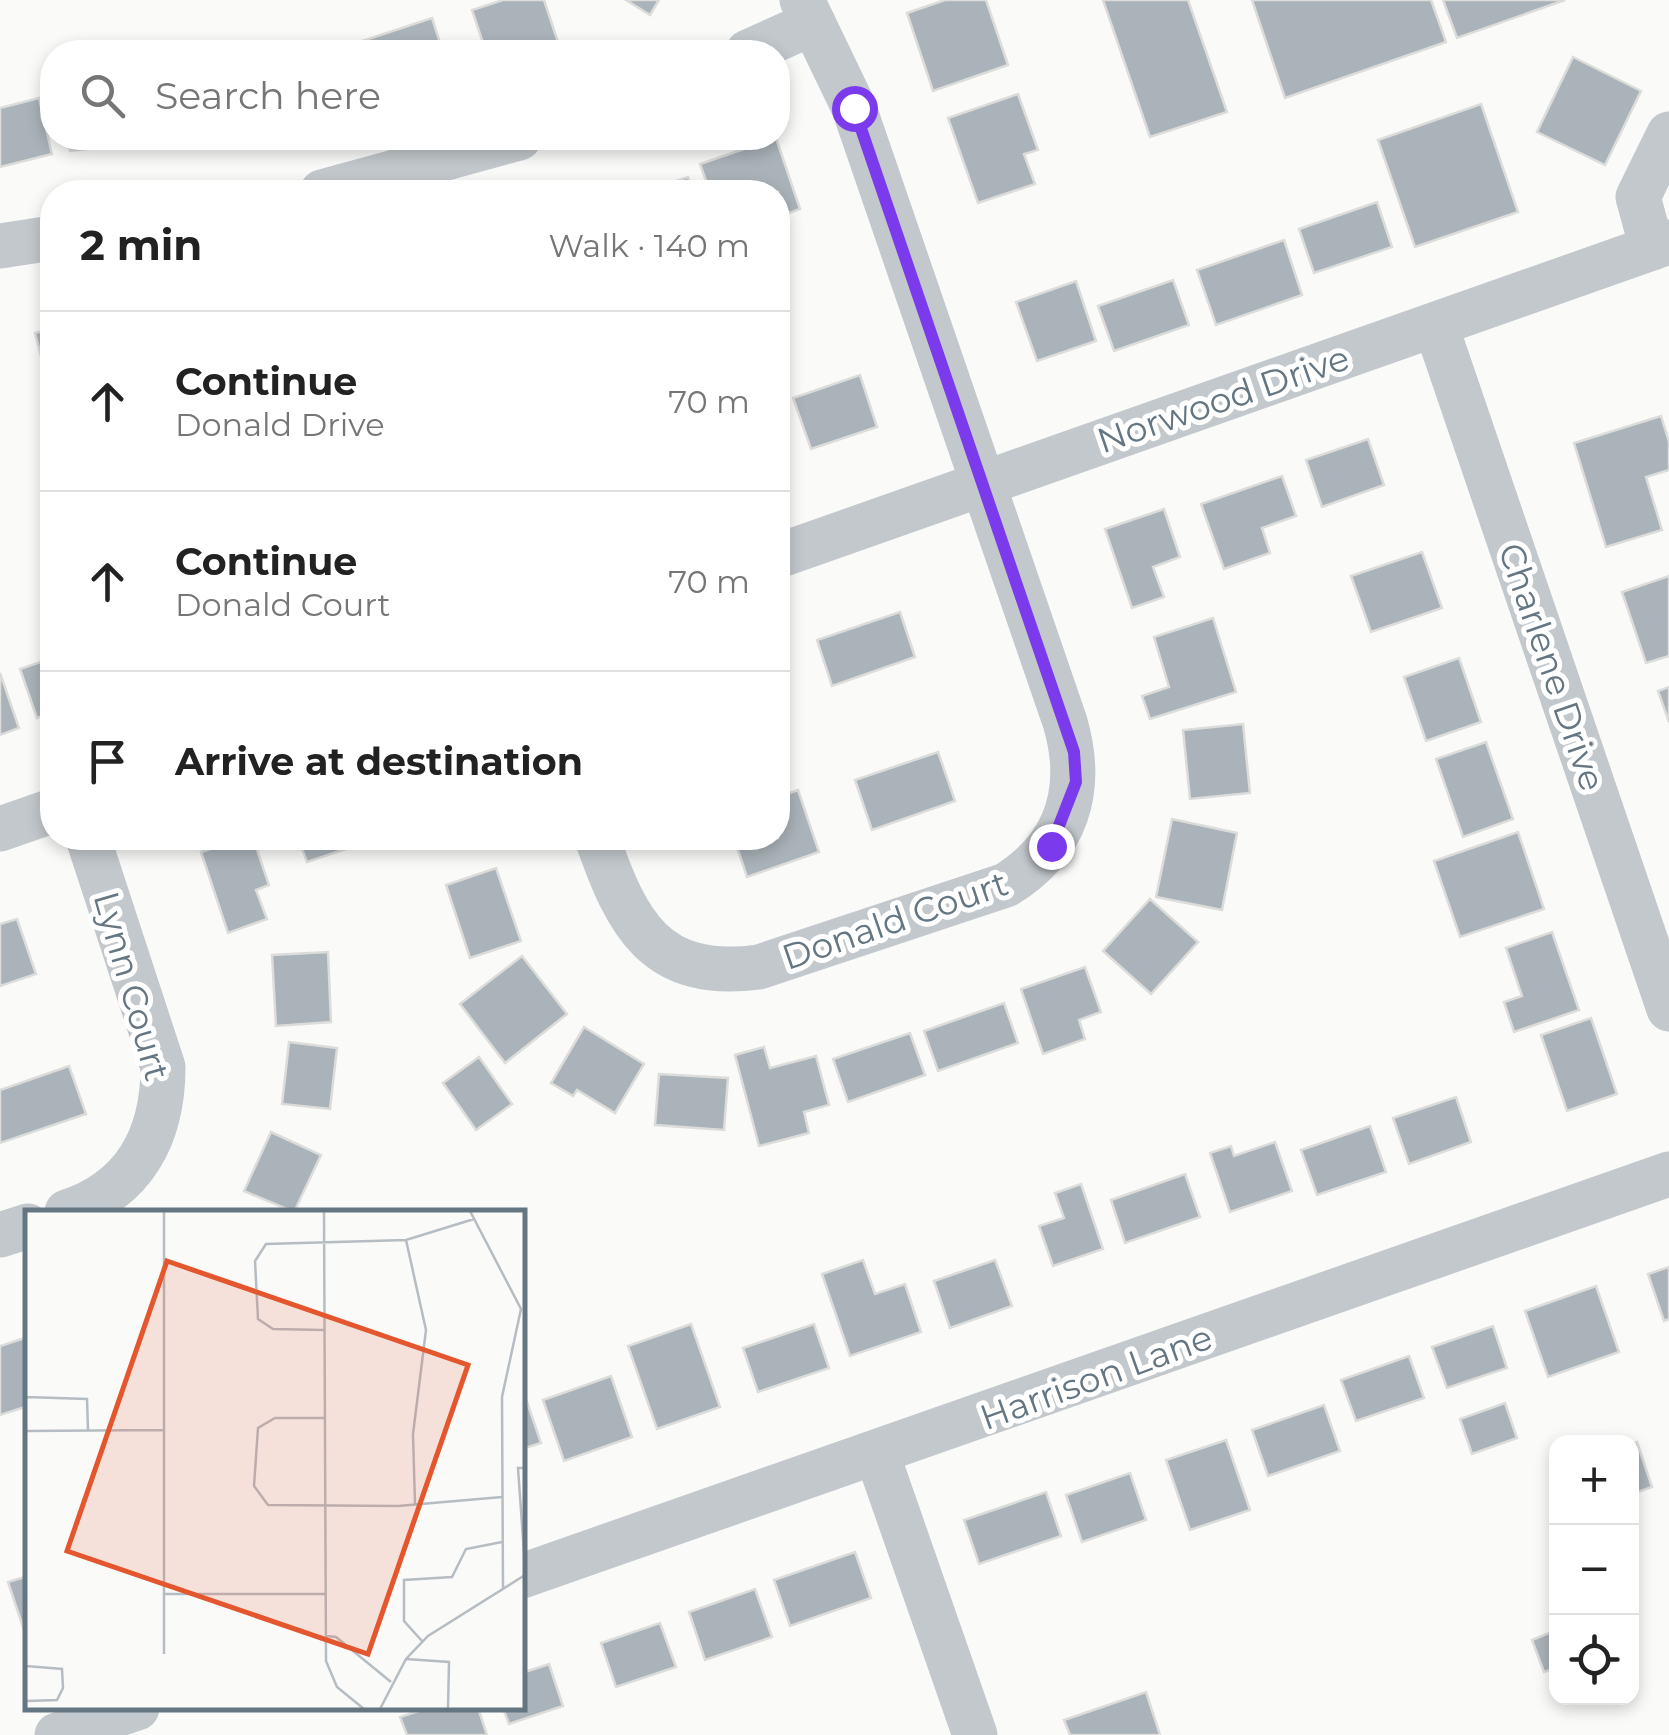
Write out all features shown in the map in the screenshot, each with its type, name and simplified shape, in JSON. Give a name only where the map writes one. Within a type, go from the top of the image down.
[{"type":"street","points":[[766,40],[808,11]]},
{"type":"street","name":"Donald Court","points":[[601,850],[618,899],[651,942],[700,968],[728,971],[759,967],[988,891],[1032,869],[1051,846],[1076,782],[1074,752],[854,108],[808,11]]},
{"type":"street","points":[[1661,245],[1638,196],[1669,134]]},
{"type":"street","points":[[366,180],[475,150]]},
{"type":"street","points":[[0,246],[40,240]]},
{"type":"street","name":"Norwood Drive","points":[[790,552],[1661,245]]},
{"type":"street","name":"Charlene Drive","points":[[1436,326],[1669,1009]]},
{"type":"street","points":[[0,829],[40,814]]},
{"type":"street","name":"Lynn Court","points":[[72,1210],[115,1190],[138,1164],[155,1131],[163,1101],[162,1067],[92,850]]},
{"type":"street","name":"Harrison Lane","points":[[525,1575],[1669,1174]]},
{"type":"street","points":[[0,1235],[25,1227]]},
{"type":"street","points":[[877,1454],[975,1735]]},
{"type":"street","points":[[57,1735],[131,1710]]},
{"type":"building","points":[[503,0],[544,0],[557,40],[482,40],[472,10]]},
{"type":"building","points":[[626,0],[659,0],[650,15]]},
{"type":"building","points":[[945,0],[986,0],[1008,65],[933,91],[907,13]]},
{"type":"building","points":[[1103,0],[1188,0],[1227,112],[1150,137]]},
{"type":"building","points":[[1252,0],[1431,0],[1446,42],[1285,98]]},
{"type":"building","points":[[1443,0],[1565,0],[1457,38]]},
{"type":"building","points":[[432,18],[439,40],[365,40]]},
{"type":"building","points":[[1573,57],[1641,91],[1605,165],[1537,132]]},
{"type":"building","points":[[1018,94],[1038,150],[1024,154],[1035,184],[978,203],[948,118]]},
{"type":"building","points":[[39,98],[40,150],[51,150],[52,154],[0,167],[0,108]]},
{"type":"building","points":[[1481,104],[1518,212],[1415,247],[1378,140]]},
{"type":"building","points":[[741,150],[780,150],[800,209],[790,213],[790,180],[706,180],[700,164]]},
{"type":"building","points":[[1377,202],[1392,247],[1314,273],[1299,229]]},
{"type":"building","points":[[1284,240],[1302,295],[1216,325],[1197,270]]},
{"type":"building","points":[[1173,280],[1189,325],[1114,351],[1098,306]]},
{"type":"building","points":[[1076,281],[1096,341],[1037,361],[1016,302]]},
{"type":"building","points":[[860,375],[877,427],[811,449],[793,398]]},
{"type":"building","points":[[1661,416],[1669,442],[1669,470],[1646,477],[1662,530],[1606,547],[1574,443]]},
{"type":"building","points":[[1368,439],[1384,485],[1322,507],[1306,460]]},
{"type":"building","points":[[1282,476],[1296,516],[1262,528],[1270,553],[1224,569],[1201,504]]},
{"type":"building","points":[[1164,509],[1180,557],[1153,567],[1164,597],[1132,608],[1105,529]]},
{"type":"building","points":[[1422,552],[1442,608],[1371,632],[1351,576]]},
{"type":"building","points":[[1669,576],[1669,656],[1646,663],[1622,592]]},
{"type":"building","points":[[900,612],[915,657],[832,686],[817,640]]},
{"type":"building","points":[[1213,618],[1236,692],[1150,719],[1142,696],[1169,687],[1154,637]]},
{"type":"building","points":[[1459,658],[1481,722],[1426,741],[1404,677]]},
{"type":"building","points":[[40,662],[37,718],[20,669]]},
{"type":"building","points":[[0,673],[19,728],[0,735]]},
{"type":"building","points":[[1669,687],[1669,722],[1658,691]]},
{"type":"building","points":[[1243,724],[1250,793],[1190,799],[1183,730]]},
{"type":"building","points":[[1486,742],[1513,819],[1463,837],[1436,759]]},
{"type":"building","points":[[938,752],[955,801],[872,830],[855,780]]},
{"type":"building","points":[[798,790],[819,852],[747,877],[738,850],[790,850],[790,793]]},
{"type":"building","points":[[1172,819],[1237,833],[1222,910],[1156,897]]},
{"type":"building","points":[[1518,832],[1544,909],[1460,937],[1434,861]]},
{"type":"building","points":[[257,850],[269,885],[256,890],[267,919],[228,933],[201,852]]},
{"type":"building","points":[[302,850],[343,850],[307,862]]},
{"type":"building","points":[[496,868],[521,941],[470,958],[446,885]]},
{"type":"building","points":[[1150,899],[1198,942],[1151,994],[1103,951]]},
{"type":"building","points":[[17,919],[36,974],[0,986],[0,924]]},
{"type":"building","points":[[1552,932],[1579,1010],[1514,1032],[1504,1002],[1522,996],[1506,948]]},
{"type":"building","points":[[328,952],[331,1022],[276,1026],[272,955]]},
{"type":"building","points":[[522,956],[567,1014],[505,1063],[460,1004]]},
{"type":"building","points":[[1085,967],[1101,1012],[1079,1020],[1085,1039],[1043,1054],[1021,989]]},
{"type":"building","points":[[1004,1003],[1018,1043],[938,1071],[924,1031]]},
{"type":"building","points":[[1591,1018],[1617,1094],[1567,1111],[1541,1035]]},
{"type":"building","points":[[584,1027],[644,1064],[615,1113],[577,1090],[573,1096],[551,1083]]},
{"type":"building","points":[[910,1033],[925,1075],[848,1102],[833,1059]]},
{"type":"building","points":[[289,1042],[337,1048],[330,1109],[282,1104]]},
{"type":"building","points":[[764,1047],[770,1068],[816,1056],[829,1105],[804,1112],[809,1133],[759,1146],[735,1055]]},
{"type":"building","points":[[479,1057],[512,1104],[476,1130],[443,1083]]},
{"type":"building","points":[[69,1066],[86,1114],[0,1143],[0,1090]]},
{"type":"building","points":[[659,1074],[728,1078],[724,1130],[655,1125]]},
{"type":"building","points":[[1456,1097],[1471,1142],[1409,1164],[1393,1118]]},
{"type":"building","points":[[1370,1126],[1386,1172],[1317,1195],[1301,1150]]},
{"type":"building","points":[[271,1132],[321,1155],[295,1210],[244,1191]]},
{"type":"building","points":[[1275,1142],[1292,1191],[1230,1212],[1210,1153],[1231,1146],[1234,1156]]},
{"type":"building","points":[[1185,1174],[1200,1217],[1125,1243],[1111,1200]]},
{"type":"building","points":[[1081,1184],[1103,1249],[1053,1266],[1039,1226],[1064,1218],[1055,1193]]},
{"type":"building","points":[[863,1260],[875,1294],[905,1284],[921,1332],[850,1356],[822,1274]]},
{"type":"building","points":[[995,1260],[1012,1306],[950,1328],[934,1281]]},
{"type":"building","points":[[1669,1267],[1669,1319],[1664,1321],[1648,1274]]},
{"type":"building","points":[[1596,1286],[1619,1352],[1548,1377],[1525,1311]]},
{"type":"building","points":[[691,1324],[720,1407],[657,1429],[628,1346]]},
{"type":"building","points":[[814,1324],[829,1368],[758,1392],[743,1348]]},
{"type":"building","points":[[1493,1326],[1507,1368],[1447,1388],[1432,1347]]},
{"type":"building","points":[[25,1338],[25,1407],[0,1415],[0,1346]]},
{"type":"building","points":[[1409,1356],[1424,1398],[1356,1421],[1341,1380]]},
{"type":"building","points":[[611,1376],[632,1437],[564,1461],[543,1400]]},
{"type":"building","points":[[525,1396],[541,1443],[525,1448]]},
{"type":"building","points":[[1505,1403],[1517,1438],[1472,1454],[1460,1419]]},
{"type":"building","points":[[1324,1405],[1340,1451],[1268,1476],[1252,1430]]},
{"type":"building","points":[[1226,1440],[1250,1510],[1190,1530],[1166,1460]]},
{"type":"building","points":[[1639,1448],[1652,1487],[1639,1492]]},
{"type":"building","points":[[1130,1473],[1146,1520],[1082,1542],[1066,1495]]},
{"type":"building","points":[[1046,1492],[1061,1536],[979,1564],[964,1520]]},
{"type":"building","points":[[855,1552],[871,1598],[790,1626],[774,1580]]},
{"type":"building","points":[[25,1577],[25,1630],[24,1630],[8,1582]]},
{"type":"building","points":[[755,1589],[772,1637],[705,1660],[689,1612]]},
{"type":"building","points":[[660,1623],[676,1667],[616,1687],[601,1643]]},
{"type":"building","points":[[1549,1633],[1549,1670],[1544,1672],[1532,1640]]},
{"type":"building","points":[[549,1664],[563,1706],[509,1724],[504,1710],[525,1710],[525,1672]]},
{"type":"building","points":[[1146,1692],[1160,1735],[1070,1735],[1064,1720]]},
{"type":"building","points":[[422,1710],[479,1710],[487,1735],[407,1735],[400,1717]]},
{"type":"route","points":[[854,108],[1074,752],[1076,782],[1051,846]]}]
